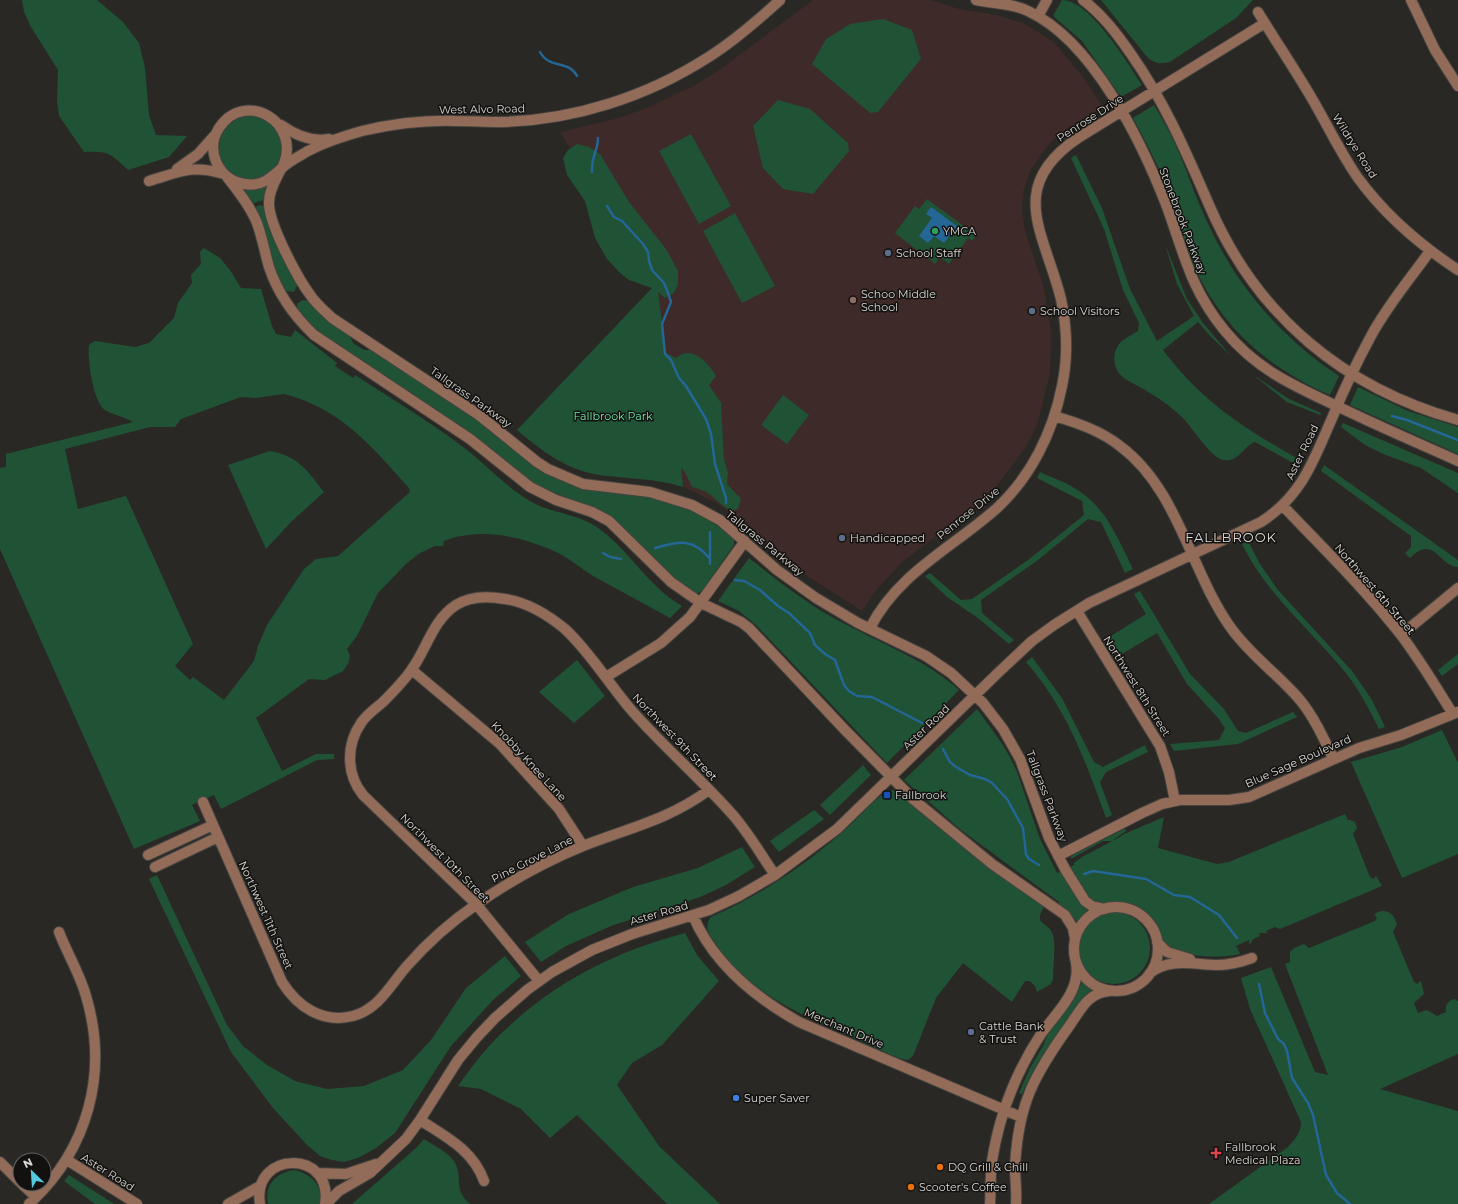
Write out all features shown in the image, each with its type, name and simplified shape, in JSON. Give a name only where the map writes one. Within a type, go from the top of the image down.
[{"type":"street","name":"West Alvo Road","points":[[278,122],[290,131],[307,138],[323,140],[378,128],[420,122],[502,122],[551,117],[613,102],[660,84],[708,58],[743,32],[780,0]]},
{"type":"street","name":"Stonebrook Parkway","points":[[976,0],[1012,6],[1038,16],[1053,25],[1075,46],[1108,90],[1140,147],[1159,188],[1188,270],[1199,292],[1216,319],[1236,343],[1267,370],[1294,386],[1458,461]]},
{"type":"street","points":[[1038,16],[1047,0]]},
{"type":"street","points":[[1083,0],[1094,8],[1112,27],[1156,91],[1183,144],[1222,233],[1251,282],[1288,324],[1329,359],[1352,375],[1411,405],[1458,420]]},
{"type":"street","points":[[1411,0],[1435,50],[1458,86]]},
{"type":"street","name":"Wildrye Road","points":[[1258,12],[1358,177],[1392,218],[1430,251],[1458,270]]},
{"type":"street","name":"Penrose Drive","points":[[870,628],[882,607],[920,566],[992,512],[1016,488],[1030,469],[1054,416],[1063,385],[1066,334],[1061,301],[1036,221],[1038,188],[1044,172],[1060,152],[1121,112],[1265,23]]},
{"type":"street","points":[[149,181],[195,168],[213,171],[239,183],[254,185],[268,180],[281,169],[286,156],[288,144],[286,136],[278,122],[271,117],[260,112],[240,112],[226,120],[198,154],[171,174]]},
{"type":"street","points":[[216,133],[214,140],[214,155],[216,162],[246,203],[257,224],[269,267],[279,291],[298,320],[314,335],[470,439],[530,487],[556,500],[592,512],[609,521],[666,578],[701,603],[741,622],[749,628],[845,730],[914,800],[963,841],[1065,915],[1073,928],[1075,939],[1074,947],[1078,973],[1075,986],[1031,1049],[1012,1088],[1004,1109],[992,1162],[990,1204]]},
{"type":"street","name":"West Alvo Road","points":[[281,169],[308,151],[345,136]]},
{"type":"street","name":"Tallgrass Parkway","points":[[281,169],[270,194],[269,203],[272,219],[304,285],[314,300],[332,318],[483,418],[537,462],[554,472],[573,480],[594,486],[650,492],[677,499],[692,505],[720,520],[777,570],[816,598],[870,628],[912,648],[939,664],[975,695],[995,717],[1013,744],[1026,773],[1041,817],[1058,856],[1085,901],[1092,906],[1105,909]]},
{"type":"street","name":"Aster Road","points":[[325,1204],[339,1191],[370,1173],[406,1139],[455,1066],[477,1037],[515,999],[539,981],[572,960],[609,942],[693,916],[740,896],[775,875],[837,829],[1032,641],[1077,611],[1102,597],[1261,522],[1283,506],[1308,473],[1337,406],[1371,336],[1385,312],[1430,251]]},
{"type":"street","points":[[1054,416],[1088,427],[1110,438],[1139,463],[1161,492],[1205,584],[1232,629],[1246,646],[1301,701],[1311,715],[1333,758]]},
{"type":"street","name":"Northwest 6th Street","points":[[1283,506],[1375,603],[1401,635],[1455,713]]},
{"type":"street","points":[[606,677],[660,644],[690,618],[745,541]]},
{"type":"street","points":[[1401,635],[1458,588]]},
{"type":"street","name":"Northwest 9th Street","points":[[350,748],[355,733],[362,721],[388,697],[412,670],[437,624],[446,614],[464,601],[485,597],[505,599],[526,605],[549,617],[576,640],[632,712],[733,815],[750,837],[775,875]]},
{"type":"street","name":"Northwest 8th Street","points":[[1077,611],[1130,700],[1155,737],[1166,760],[1175,801]]},
{"type":"street","name":"Knobby Knee Lane","points":[[412,670],[500,744],[559,809],[583,846]]},
{"type":"street","name":"Blue Sage Boulevard","points":[[1058,856],[1142,812],[1175,801],[1242,799],[1333,758],[1401,735],[1455,713]]},
{"type":"street","name":"Northwest 10th Street","points":[[350,748],[349,761],[352,775],[363,795],[476,904],[539,981]]},
{"type":"street","name":"Pine Grove Lane","points":[[330,1017],[351,1016],[370,1008],[379,1001],[407,966],[432,940],[476,904],[530,871],[583,846],[665,817],[689,804],[709,790]]},
{"type":"street","name":"Northwest 11th Street","points":[[203,802],[282,982],[300,1005],[314,1013],[330,1017]]},
{"type":"street","points":[[148,855],[213,825]]},
{"type":"street","points":[[155,867],[218,837]]},
{"type":"street","points":[[1075,939],[1086,920],[1105,909],[1120,908],[1135,912],[1141,916],[1152,928],[1157,942],[1162,948],[1173,954],[1214,965]]},
{"type":"street","name":"Merchant Drive","points":[[693,916],[705,940],[718,959],[747,988],[778,1010],[799,1022],[1021,1116]]},
{"type":"street","points":[[27,1192],[32,1201],[66,1160],[78,1138],[89,1107],[94,1078],[95,1049],[92,1019],[86,996],[59,932]]},
{"type":"street","points":[[1150,973],[1156,958],[1157,942]]},
{"type":"street","points":[[1016,1204],[1015,1168],[1021,1116],[1028,1093],[1045,1059],[1081,1010],[1095,994],[1132,987],[1145,979],[1150,973],[1159,967],[1171,963],[1214,965],[1237,963],[1252,958]]},
{"type":"street","points":[[1076,963],[1079,970],[1089,981],[1102,988],[1117,990]]},
{"type":"street","points":[[420,1120],[469,1154],[476,1162],[484,1181]]},
{"type":"street","name":"Aster Road","points":[[66,1160],[137,1204]]},
{"type":"street","points":[[0,1162],[12,1174]]},
{"type":"street","points":[[260,1204],[260,1186],[265,1177],[271,1170],[279,1165],[289,1162],[309,1166],[317,1172],[325,1188],[325,1204]]},
{"type":"street","name":"Aster Road","points":[[317,1172],[346,1174],[378,1164]]},
{"type":"street","points":[[228,1204],[260,1186]]},
{"type":"shaded area","name":"Schoo Middle School","points":[[813,0],[931,0],[959,9],[997,15],[1025,24],[1054,42],[1082,76],[1103,107],[1055,138],[1041,154],[1029,173],[1023,192],[1022,211],[1025,231],[1044,288],[1051,333],[1050,374],[1037,425],[1026,447],[996,487],[982,501],[901,563],[874,593],[862,611],[798,570],[738,517],[713,501],[683,487],[656,284],[560,132],[619,118],[649,107],[697,84],[718,71]]},
{"type":"green space","points":[[22,0],[97,0],[123,22],[139,43],[145,68],[149,115],[156,135],[187,136],[169,157],[128,170],[109,154],[84,152],[59,116],[57,100],[58,70],[31,27],[24,12]]},
{"type":"green space","points":[[1062,0],[1073,3],[1084,10],[1096,21],[1107,34],[1142,85],[1121,97],[1082,41],[1053,16]]},
{"type":"green space","points":[[1101,0],[1253,0],[1236,18],[1170,62],[1161,63],[1148,58]]},
{"type":"green space","points":[[883,19],[912,30],[921,59],[878,112],[870,113],[812,64],[826,39],[850,24]]},
{"type":"green space","points":[[778,100],[810,109],[848,143],[849,151],[813,194],[783,189],[763,168],[753,126]]},
{"type":"green space","points":[[1154,105],[1174,141],[1206,219],[1235,273],[1265,312],[1299,346],[1339,376],[1330,395],[1289,373],[1252,346],[1221,312],[1208,293],[1193,264],[1165,183],[1133,118]]},
{"type":"green space","points":[[251,116],[263,118],[274,125],[281,136],[283,148],[281,160],[274,171],[263,178],[251,180],[239,178],[228,171],[221,160],[219,148],[221,136],[228,125],[239,118]]},
{"type":"green space","points":[[691,134],[731,206],[699,224],[659,151]]},
{"type":"green space","name":"Fallbrook Park","points":[[577,144],[589,147],[600,154],[629,202],[666,249],[678,271],[678,284],[674,293],[665,298],[658,292],[666,353],[676,358],[687,353],[699,356],[704,360],[716,376],[709,385],[721,403],[724,459],[728,473],[727,484],[741,499],[738,509],[731,511],[710,494],[692,487],[681,467],[683,487],[652,480],[599,475],[565,464],[545,452],[517,430],[652,288],[629,280],[620,273],[607,259],[595,238],[585,201],[567,175],[563,158],[568,150]]},
{"type":"green space","points":[[1076,155],[1102,208],[1130,289],[1157,341],[1194,316],[1177,284],[1165,244],[1187,299],[1203,323],[1231,356],[1198,322],[1163,350],[1178,369],[1209,400],[1261,437],[1300,460],[1297,465],[1255,442],[1233,459],[1223,460],[1218,458],[1207,448],[1182,417],[1174,410],[1159,398],[1124,378],[1117,370],[1114,360],[1118,345],[1138,331],[1139,323],[1123,290],[1104,229],[1071,158]]},
{"type":"green space","points":[[266,186],[264,200],[251,204],[241,188],[254,189]]},
{"type":"green space","name":"YMCA","points":[[927,199],[977,234],[972,241],[968,238],[949,264],[940,257],[935,264],[895,233],[915,206],[919,209]]},
{"type":"green space","points":[[259,205],[264,206],[268,223],[298,284],[294,292],[286,291],[278,278],[253,209]]},
{"type":"green space","points":[[735,213],[775,286],[742,303],[703,231]]},
{"type":"green space","points":[[204,248],[220,258],[230,270],[241,288],[261,289],[272,326],[276,334],[291,337],[295,330],[337,363],[335,366],[353,378],[355,375],[434,426],[468,451],[520,495],[544,508],[590,523],[602,531],[625,552],[657,587],[682,606],[670,618],[595,577],[559,554],[528,541],[500,535],[486,534],[458,537],[444,541],[443,546],[435,546],[420,553],[407,563],[378,593],[357,636],[347,649],[350,656],[348,664],[343,671],[325,680],[309,679],[256,718],[282,771],[316,754],[334,754],[334,759],[317,760],[221,809],[214,795],[192,805],[200,821],[134,849],[0,549],[0,468],[6,467],[6,454],[133,422],[108,412],[101,406],[97,399],[89,359],[89,345],[95,341],[135,347],[149,343],[174,318],[178,303],[192,283],[191,275],[201,264],[200,252]],"holes":[[[284,394],[323,409],[354,431],[382,458],[409,488],[410,492],[338,556],[316,559],[304,569],[267,625],[258,646],[254,661],[224,700],[193,677],[190,680],[175,666],[193,644],[126,496],[78,509],[65,449],[150,427],[175,427],[181,419],[241,397],[256,398]]]},
{"type":"green space","points":[[302,300],[310,301],[337,327],[350,336],[353,343],[364,350],[372,350],[487,426],[589,489],[656,497],[689,509],[706,517],[734,538],[734,545],[702,591],[696,594],[672,578],[616,522],[604,513],[538,486],[361,363],[356,356],[330,341],[302,316],[297,304]]},
{"type":"green space","points":[[1252,374],[1289,399],[1321,413],[1320,415],[1287,402]]},
{"type":"green space","points":[[1358,387],[1408,411],[1458,427],[1458,454],[1350,405]]},
{"type":"green space","points":[[783,395],[809,415],[787,444],[761,425]]},
{"type":"green space","points":[[1343,423],[1458,473],[1458,493],[1421,468],[1383,454],[1365,445],[1341,427]]},
{"type":"green space","points":[[270,451],[280,453],[295,460],[307,471],[324,492],[291,522],[266,549],[228,465]]},
{"type":"green space","points":[[1324,465],[1458,560],[1458,567],[1451,565],[1436,553],[1425,549],[1418,551],[1410,558],[1405,553],[1411,547],[1411,536],[1321,471]]},
{"type":"green space","points":[[1040,472],[1075,488],[1089,498],[1105,516],[1133,569],[1125,573],[1101,522],[1088,519],[1038,560],[981,600],[982,613],[1014,640],[1009,644],[978,618],[947,597],[925,576],[930,573],[961,600],[972,599],[1028,560],[1084,515],[1082,501],[1037,478]]},
{"type":"green space","points":[[1248,541],[1260,564],[1278,590],[1352,671],[1372,700],[1385,727],[1379,729],[1355,685],[1332,656],[1276,596],[1252,562],[1242,544]]},
{"type":"green space","points":[[749,558],[796,594],[821,610],[933,670],[959,690],[887,763],[756,625],[739,611],[718,601]]},
{"type":"green space","points":[[1140,591],[1190,674],[1224,709],[1238,731],[1246,733],[1293,712],[1297,717],[1238,744],[1174,751],[1170,744],[1219,740],[1225,728],[1218,718],[1187,684],[1157,633],[1117,657],[1106,639],[1146,614],[1134,594]]},
{"type":"green space","points":[[1458,654],[1458,664],[1442,676],[1438,670]]},
{"type":"green space","points":[[1032,657],[1062,698],[1094,762],[1103,767],[1145,745],[1148,752],[1106,772],[1100,782],[1112,815],[1106,818],[1074,736],[1053,698],[1026,662]]},
{"type":"green space","points":[[577,660],[605,696],[574,723],[539,692]]},
{"type":"green space","points":[[977,709],[1010,757],[1017,772],[1040,839],[1057,873],[1060,872],[1082,905],[1088,909],[1077,922],[1072,915],[1059,905],[1059,902],[961,830],[904,780]]},
{"type":"green space","points":[[1442,730],[1458,763],[1458,854],[1402,878],[1351,762],[1402,747]]},
{"type":"green space","points":[[863,765],[871,775],[830,815],[820,805]]},
{"type":"green space","points":[[889,790],[900,792],[1044,907],[1040,917],[1041,921],[1051,931],[1054,945],[1053,979],[1051,984],[1037,992],[1035,986],[1030,981],[1025,981],[1012,1002],[963,963],[936,998],[913,1056],[908,1060],[894,1056],[826,1026],[784,1005],[765,993],[746,979],[730,963],[716,944],[707,928],[711,917],[762,891],[809,859],[845,830],[876,799]]},
{"type":"green space","points":[[814,810],[824,819],[779,852],[770,841]]},
{"type":"green space","points":[[1345,814],[1348,820],[1355,822],[1357,828],[1353,834],[1370,877],[1373,879],[1376,876],[1382,886],[1280,929],[1275,927],[1266,931],[1267,933],[1259,933],[1260,936],[1253,939],[1251,943],[1249,944],[1249,940],[1234,947],[1237,947],[1240,954],[1231,956],[1196,955],[1173,950],[1165,945],[1159,938],[1149,919],[1138,909],[1125,905],[1096,903],[1088,898],[1068,868],[1074,865],[1074,863],[1082,857],[1124,834],[1164,817],[1158,848],[1217,864],[1229,862]]},
{"type":"green space","points":[[1124,829],[1127,830],[1112,841],[1103,841],[1071,859],[1071,856]]},
{"type":"green space","points":[[742,847],[755,867],[726,885],[700,897],[611,926],[566,946],[541,962],[525,942],[569,914],[633,887],[698,868]]},
{"type":"green space","points":[[157,875],[227,1025],[243,1046],[267,1065],[295,1081],[327,1089],[364,1086],[403,1070],[431,1040],[466,988],[505,956],[521,976],[493,1000],[451,1046],[395,1133],[376,1148],[358,1158],[344,1162],[332,1160],[320,1156],[307,1145],[273,1108],[231,1052],[149,879]]},
{"type":"green space","points":[[1381,911],[1387,911],[1395,918],[1397,924],[1393,932],[1414,982],[1417,984],[1421,981],[1424,994],[1414,1003],[1418,1013],[1427,1010],[1437,1016],[1446,1012],[1446,1007],[1450,1000],[1455,999],[1458,1001],[1458,1054],[1380,1089],[1458,1111],[1458,1204],[1209,1204],[1288,1147],[1297,1136],[1301,1126],[1301,1122],[1250,1009],[1241,978],[1271,967],[1315,1072],[1328,1075],[1285,964],[1290,962],[1290,952],[1294,948],[1304,944],[1309,948],[1375,921],[1377,918],[1374,914]]},
{"type":"green space","points":[[1107,912],[1121,912],[1128,914],[1140,922],[1148,934],[1150,948],[1148,962],[1140,974],[1128,982],[1121,984],[1107,984],[1100,982],[1088,974],[1080,962],[1078,955],[1078,941],[1080,934],[1088,922],[1100,914]]},
{"type":"green space","points":[[685,933],[697,955],[719,981],[662,1045],[632,1063],[617,1085],[659,1146],[720,1204],[667,1204],[577,1115],[550,1138],[521,1109],[481,1089],[458,1086],[477,1060],[511,1024],[555,990],[579,975],[629,951],[656,941]]},
{"type":"green space","points":[[1083,982],[1092,990],[1087,994],[1052,1042],[1028,1080],[1022,1094],[1019,1093],[1030,1068],[1043,1046],[1049,1030]]},
{"type":"green space","points":[[424,1139],[444,1152],[454,1161],[457,1167],[461,1193],[470,1204],[352,1204],[416,1148]]},
{"type":"green space","points":[[294,1170],[306,1174],[315,1181],[320,1192],[319,1204],[268,1204],[268,1191],[273,1181],[282,1174]]},
{"type":"green space","points":[[69,1175],[114,1204],[95,1204],[64,1181]]},
{"type":"water","points":[[931,207],[957,226],[944,243],[934,236],[928,243],[919,236],[932,218],[926,214]]},
{"type":"waterway","points":[[540,52],[544,58],[569,68],[577,76]]},
{"type":"waterway","points":[[592,172],[598,138]]},
{"type":"waterway","points":[[607,206],[614,217],[622,221],[643,244],[648,252],[652,270],[664,283],[671,302],[662,324],[665,354],[671,360],[679,378],[686,386],[706,419],[711,434],[715,464],[726,498],[726,503]]},
{"type":"waterway","points":[[1392,416],[1407,420],[1458,440]]},
{"type":"waterway","points":[[710,532],[710,564]]},
{"type":"waterway","points":[[655,548],[679,543],[692,544],[698,547],[710,559]]},
{"type":"waterway","points":[[603,553],[610,557],[621,559]]},
{"type":"waterway","points":[[735,580],[744,581],[760,590],[778,606],[789,613],[810,633],[815,645],[835,660],[844,685],[849,691],[857,696],[872,697],[922,723]]},
{"type":"waterway","points":[[943,749],[950,762],[956,767],[970,775],[985,779],[992,783],[1007,799],[1023,828],[1026,854],[1029,859],[1039,865]]},
{"type":"waterway","points":[[1084,874],[1093,871],[1146,879],[1174,895],[1190,897],[1219,915],[1237,938]]},
{"type":"waterway","points":[[1259,984],[1265,1013],[1278,1039],[1284,1044],[1287,1051],[1292,1078],[1308,1103],[1313,1115],[1326,1175],[1337,1193],[1350,1204]]},
{"type":"place","name":"YMCA","points":[[935,231]]},
{"type":"place","name":"School Staff","points":[[888,253]]},
{"type":"place","name":"Schoo Middle School","points":[[853,300]]},
{"type":"place","name":"School Visitors","points":[[1032,311]]},
{"type":"place","name":"Handicapped","points":[[842,538]]},
{"type":"place","name":"Fallbrook","points":[[887,795]]},
{"type":"place","name":"Cattle Bank & Trust","points":[[971,1032]]},
{"type":"place","name":"Super Saver","points":[[736,1098]]},
{"type":"place","name":"Fallbrook Medical Plaza","points":[[1216,1153]]},
{"type":"place","name":"DQ Grill & Chill","points":[[940,1167]]},
{"type":"place","name":"Scooter's Coffee","points":[[911,1187]]},
{"type":"district","name":"FALLBROOK","points":[[1231,537]]}]
